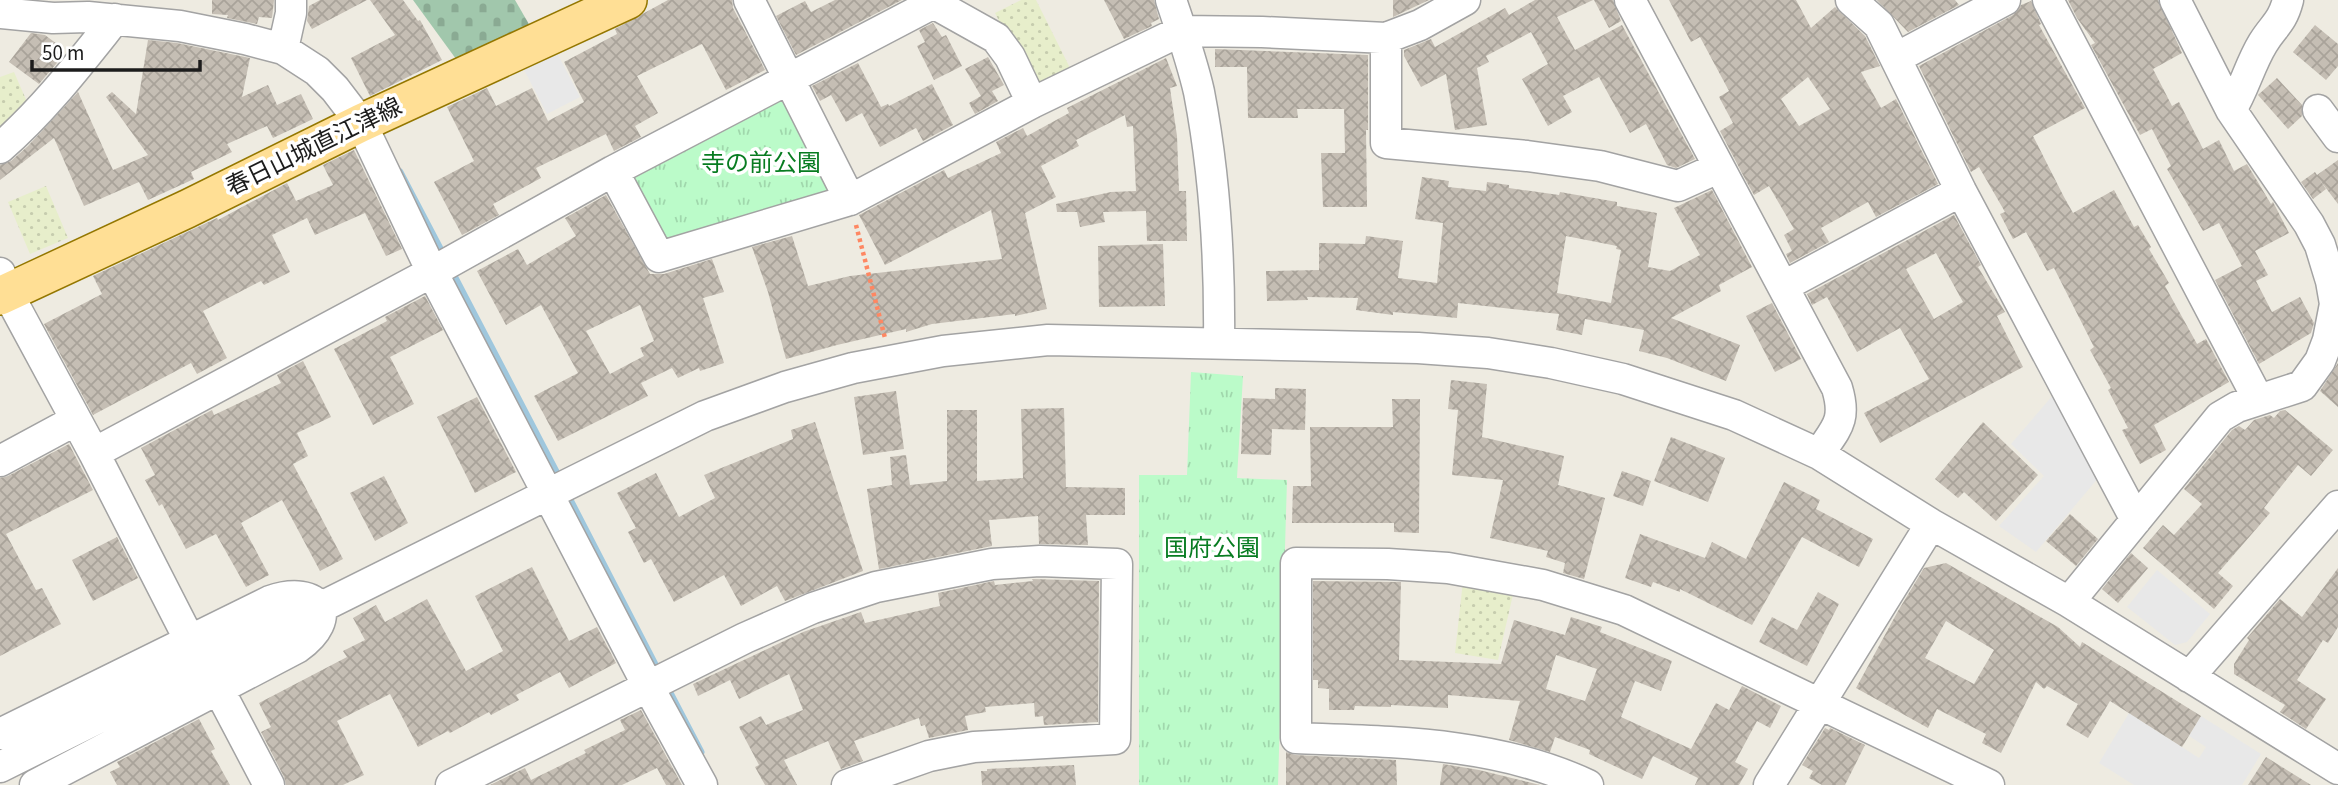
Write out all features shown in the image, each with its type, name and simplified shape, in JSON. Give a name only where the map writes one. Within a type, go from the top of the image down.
[{"type":"main road","name":"春日山城直江津線","points":[[2,287],[187,209],[362,123],[628,0]]},
{"type":"street","points":[[283,49],[291,0]]},
{"type":"street","points":[[749,0],[850,200]]},
{"type":"street","points":[[1171,0],[1198,90],[1214,193],[1220,279],[1219,343]]},
{"type":"street","points":[[613,171],[659,257],[850,200],[1032,103],[1181,31],[1385,38],[1420,25],[1465,0]]},
{"type":"street","points":[[1630,0],[1837,388],[1842,404],[1841,420],[1819,454]]},
{"type":"street","points":[[1851,0],[1879,25],[1961,191],[2136,520]]},
{"type":"street","points":[[1896,58],[1971,8],[2006,0]]},
{"type":"street","points":[[2048,0],[2258,399]]},
{"type":"street","points":[[2069,602],[2220,417],[2258,399],[2302,386],[2320,361],[2337,306],[2320,244],[2231,110],[2175,0]]},
{"type":"street","points":[[2231,110],[2242,93],[2263,43],[2284,17],[2288,0]]},
{"type":"street","points":[[94,453],[930,2],[996,38],[1010,57],[1032,103]]},
{"type":"street","points":[[0,13],[52,18],[115,19],[211,31],[283,49],[317,71],[335,89],[362,123],[432,272],[702,785]]},
{"type":"street","points":[[0,148],[49,100],[115,19]]},
{"type":"street","points":[[1385,38],[1386,143],[1527,156],[1600,166],[1678,186],[1718,168]]},
{"type":"street","points":[[2318,110],[2338,137]]},
{"type":"street","points":[[1784,286],[1961,191]]},
{"type":"street","points":[[2,287],[94,453],[190,641]]},
{"type":"street","points":[[0,767],[705,416],[822,375],[890,360],[996,344],[1048,340],[1418,348],[1488,354],[1551,363],[1623,379],[1734,415],[1819,454],[1931,524],[2069,602],[2338,769]]},
{"type":"street","points":[[0,461],[76,420]]},
{"type":"street","points":[[2189,677],[2327,540],[2338,506]]},
{"type":"street","points":[[1769,785],[1931,524]]},
{"type":"street","points":[[452,785],[745,638],[813,608],[876,587],[992,564],[1052,561],[1117,564],[1115,739],[974,747],[929,756],[847,785]]},
{"type":"street","points":[[1588,785],[1519,760],[1472,750],[1395,742],[1296,738],[1296,563],[1448,568],[1543,585],[1624,610],[1989,785]]},
{"type":"street","points":[[0,734],[283,597],[305,596],[313,600],[319,609],[321,619],[309,640],[284,656],[35,785]]},
{"type":"street","points":[[219,690],[269,785]]},
{"type":"path","points":[[850,200],[890,360]]},
{"type":"green space","points":[[413,0],[515,0],[530,26],[456,59]]},
{"type":"green space","points":[[1021,0],[1036,0],[1071,70],[1034,89],[995,13]]},
{"type":"green space","points":[[14,72],[31,111],[0,137],[0,77]]},
{"type":"green space","name":"寺の前公園","points":[[787,90],[838,194],[674,246],[657,238],[627,174]]},
{"type":"green space","points":[[46,186],[68,238],[30,254],[8,202]]},
{"type":"green space","name":"国府公園","points":[[1191,372],[1243,376],[1237,478],[1287,480],[1278,785],[1139,785],[1139,475],[1187,475]]},
{"type":"green space","points":[[1463,581],[1514,590],[1498,660],[1455,653]]},
{"type":"shaded area","points":[[555,49],[580,97],[547,114],[522,66]]},
{"type":"shaded area","points":[[2054,394],[2099,477],[2036,552],[1999,526],[2044,476],[2011,444]]},
{"type":"shaded area","points":[[2157,570],[2210,614],[2187,642],[2175,645],[2127,607]]},
{"type":"shaded area","points":[[2129,713],[2199,758],[2206,747],[2189,736],[2201,716],[2261,754],[2242,785],[2134,785],[2099,763]]},
{"type":"building","points":[[212,0],[274,0],[272,18],[259,17],[257,24],[227,18],[228,15],[212,14]]},
{"type":"building","points":[[320,0],[367,0],[312,29],[307,21],[309,6]]},
{"type":"building","points":[[370,0],[403,0],[418,21],[420,20],[442,60],[370,96],[351,58],[395,35]]},
{"type":"building","points":[[668,0],[732,0],[733,8],[765,70],[726,90],[702,44],[637,76],[658,113],[635,126],[641,137],[614,151],[606,134],[536,168],[541,178],[493,204],[499,215],[462,235],[434,182],[474,161],[447,107],[487,88],[496,106],[532,88],[548,121],[584,102],[564,62],[617,34],[615,29]]},
{"type":"building","points":[[835,0],[902,0],[796,55],[776,16],[805,1],[811,12]]},
{"type":"building","points":[[1104,0],[1154,0],[1159,19],[1151,23],[1152,26],[1124,39]]},
{"type":"building","points":[[1393,0],[1429,0],[1393,17]]},
{"type":"building","points":[[1535,0],[1593,0],[1557,17],[1575,50],[1622,25],[1695,159],[1676,168],[1667,165],[1646,124],[1630,133],[1599,77],[1563,96],[1572,112],[1548,126],[1522,79],[1548,64],[1531,32],[1486,56],[1489,62],[1477,68],[1487,125],[1455,130],[1446,74],[1421,87],[1404,56],[1404,50],[1431,39],[1435,47],[1505,8],[1509,15]]},
{"type":"building","points":[[1594,0],[1613,0],[1621,21],[1609,28]]},
{"type":"building","points":[[1669,0],[1796,0],[1811,28],[1835,7],[1865,36],[1880,66],[1861,72],[1881,108],[1896,99],[1938,184],[1876,217],[1868,202],[1821,228],[1829,242],[1790,263],[1786,254],[1792,251],[1784,235],[1794,229],[1769,186],[1754,195],[1744,177],[1720,131],[1733,123],[1719,97],[1729,91],[1700,37],[1691,42]],"holes":[[[1808,77],[1830,109],[1799,126],[1781,99]]]},
{"type":"building","points":[[1877,0],[1955,0],[1959,5],[1908,32]]},
{"type":"building","points":[[2068,0],[2158,0],[2182,53],[2153,69],[2172,106],[2179,102],[2203,149],[2219,140],[2234,171],[2247,164],[2271,204],[2273,202],[2289,233],[2255,251],[2268,275],[2256,281],[2272,312],[2300,297],[2314,323],[2311,333],[2259,364],[2215,280],[2242,266],[2219,223],[2203,231],[2167,169],[2171,166],[2152,129],[2140,135],[2091,45],[2095,43]]},
{"type":"building","points":[[2031,1],[2041,24],[2039,25],[2085,108],[2033,136],[2064,197],[2073,213],[2114,190],[2134,227],[2138,225],[2151,247],[2149,249],[2169,283],[2165,286],[2197,344],[2206,339],[2229,382],[2154,425],[2166,450],[2140,464],[2122,430],[2128,428],[2108,390],[2111,388],[2090,350],[2094,347],[2054,268],[2047,271],[2026,232],[2013,239],[2000,214],[2005,212],[1979,167],[1971,172],[1919,66],[2013,15],[2021,5]]},
{"type":"building","points":[[933,23],[942,37],[946,35],[962,66],[934,80],[917,46],[925,42],[919,30]]},
{"type":"building","points":[[2315,25],[2338,44],[2338,66],[2326,80],[2293,52]]},
{"type":"building","points":[[31,33],[45,35],[57,44],[62,57],[39,84],[9,62]]},
{"type":"building","points":[[148,40],[250,58],[242,97],[268,85],[277,105],[301,94],[313,119],[273,138],[267,126],[227,144],[232,152],[191,172],[194,179],[148,200],[139,182],[84,206],[54,138],[0,180],[0,165],[11,161],[28,146],[78,92],[113,170],[148,155],[106,97],[112,92],[136,114]]},
{"type":"building","points":[[1215,49],[1368,55],[1367,207],[1323,207],[1321,153],[1345,153],[1344,109],[1297,109],[1298,118],[1248,118],[1247,67],[1215,67]]},
{"type":"building","points":[[988,57],[1004,85],[992,91],[998,101],[975,114],[969,103],[981,96],[965,69]]},
{"type":"building","points":[[1166,58],[1177,86],[1170,88],[1177,136],[1179,191],[1186,191],[1187,241],[1147,241],[1146,211],[1103,212],[1105,222],[1080,227],[1077,212],[1057,212],[1056,204],[1111,192],[1136,191],[1133,126],[1127,127],[1125,115],[1076,140],[1079,146],[1041,166],[1056,197],[1025,213],[1047,309],[1015,316],[932,324],[786,359],[768,292],[752,247],[792,236],[808,286],[850,276],[1002,259],[991,210],[885,265],[859,215],[944,170],[948,178],[1001,153],[996,142],[1023,128],[1027,136],[1069,113],[1067,108]]},
{"type":"building","points":[[858,63],[881,107],[888,104],[889,106],[932,84],[953,125],[923,141],[916,128],[880,147],[862,113],[846,122],[831,95],[820,101],[812,86]]},
{"type":"building","points":[[2277,78],[2302,105],[2302,116],[2288,129],[2258,95]]},
{"type":"building","points":[[354,150],[402,249],[386,256],[365,213],[315,235],[307,218],[272,235],[290,272],[264,285],[261,281],[203,311],[227,358],[197,374],[191,363],[93,415],[44,324],[102,294],[93,276],[217,218],[218,220],[287,183],[296,201],[333,185],[323,165]]},
{"type":"building","points":[[2338,160],[2338,204],[2319,179],[2326,189],[2313,199],[2301,182],[2315,172],[2317,175]]},
{"type":"building","points":[[1422,177],[1449,181],[1448,187],[1486,191],[1487,182],[1509,185],[1509,188],[1559,195],[1560,192],[1617,202],[1617,206],[1657,213],[1648,267],[1670,271],[1700,255],[1674,208],[1712,190],[1752,267],[1719,285],[1721,291],[1671,318],[1740,345],[1726,381],[1667,358],[1639,351],[1644,330],[1585,319],[1582,335],[1556,330],[1559,314],[1458,303],[1457,318],[1356,310],[1358,298],[1307,297],[1308,300],[1267,301],[1266,271],[1319,270],[1319,243],[1365,244],[1366,236],[1403,241],[1398,278],[1437,283],[1443,223],[1415,219]],"holes":[[[1566,236],[1617,246],[1616,249],[1621,250],[1611,303],[1557,293]]]},
{"type":"building","points":[[606,195],[650,274],[664,274],[712,259],[724,292],[703,298],[724,363],[700,371],[699,368],[678,378],[672,368],[641,383],[648,396],[558,441],[534,396],[578,373],[541,305],[506,325],[477,271],[518,249],[527,265],[576,236],[565,218]],"holes":[[[640,305],[654,341],[640,348],[644,356],[610,374],[586,331]]]},
{"type":"building","points":[[1954,215],[1981,265],[1978,267],[2005,312],[1997,316],[2023,367],[1880,443],[1864,413],[1929,379],[1900,328],[1857,352],[1827,297],[1812,305],[1807,294]],"holes":[[[1936,253],[1963,302],[1934,319],[1906,269]]]},
{"type":"building","points":[[1163,244],[1165,306],[1099,307],[1098,246]]},
{"type":"building","points":[[425,296],[443,330],[390,357],[414,404],[373,425],[334,349],[387,321],[385,317]]},
{"type":"building","points":[[1772,303],[1801,359],[1775,372],[1746,316]]},
{"type":"building","points":[[303,361],[331,417],[297,433],[308,456],[293,464],[343,559],[320,571],[282,500],[241,523],[269,575],[246,587],[216,534],[186,549],[162,504],[159,506],[145,480],[155,475],[141,448],[212,410],[214,415],[281,383],[277,375]]},
{"type":"building","points":[[2338,363],[2338,407],[2320,391]]},
{"type":"building","points":[[1451,380],[1487,384],[1482,437],[1564,456],[1558,485],[1605,498],[1584,579],[1563,573],[1565,563],[1546,557],[1548,551],[1490,538],[1503,480],[1452,475],[1458,410],[1448,409]]},
{"type":"building","points":[[1275,388],[1306,389],[1305,430],[1272,429],[1271,455],[1241,454],[1243,398],[1275,399]]},
{"type":"building","points":[[896,391],[904,449],[863,455],[854,397]]},
{"type":"building","points":[[477,397],[516,472],[475,493],[437,417]]},
{"type":"building","points":[[1392,399],[1420,399],[1419,533],[1394,532],[1394,523],[1292,523],[1293,486],[1311,486],[1310,427],[1393,427]]},
{"type":"building","points":[[1064,408],[1066,487],[1125,488],[1125,515],[1086,515],[1088,545],[1039,544],[1038,516],[989,520],[992,546],[879,569],[867,489],[892,485],[890,457],[906,455],[910,485],[947,481],[947,410],[977,410],[977,481],[1023,478],[1021,409]]},
{"type":"building","points":[[2285,410],[2333,450],[2311,476],[2298,465],[2264,508],[2270,513],[2218,573],[2233,586],[2214,609],[2143,548],[2163,525],[2174,535],[2202,504],[2184,489],[2232,430],[2239,426],[2245,430],[2254,420],[2270,415],[2274,418],[2280,411]]},
{"type":"building","points":[[815,422],[863,571],[785,601],[777,586],[741,606],[724,575],[674,602],[651,559],[644,563],[628,532],[636,528],[617,493],[656,473],[679,517],[715,498],[704,475],[793,439],[791,430]]},
{"type":"building","points":[[1983,422],[2038,475],[1996,521],[1964,492],[1958,498],[1935,479]]},
{"type":"building","points":[[1671,437],[1725,458],[1708,502],[1654,481]]},
{"type":"building","points":[[69,444],[93,490],[6,534],[36,590],[42,588],[61,624],[0,656],[0,478]]},
{"type":"building","points":[[1622,471],[1651,481],[1643,506],[1613,496]]},
{"type":"building","points":[[384,476],[408,523],[375,541],[350,493]]},
{"type":"building","points":[[1784,482],[1820,500],[1816,509],[1873,539],[1859,567],[1802,537],[1752,625],[1680,589],[1680,592],[1653,582],[1651,587],[1625,578],[1640,534],[1705,558],[1712,542],[1746,559]]},
{"type":"building","points":[[2070,514],[2098,539],[2076,566],[2046,541]]},
{"type":"building","points":[[117,537],[138,578],[93,601],[72,560]]},
{"type":"building","points":[[2131,553],[2148,568],[2118,603],[2102,589]]},
{"type":"building","points":[[1946,563],[2058,627],[2080,647],[2082,642],[2201,716],[2182,747],[2110,701],[2088,738],[2066,725],[2078,704],[2047,686],[2044,689],[2036,682],[2001,753],[1982,743],[1986,734],[1937,709],[1928,728],[1856,688],[1924,568]],"holes":[[[1946,621],[1994,650],[1974,684],[1925,658]]]},
{"type":"building","points":[[532,567],[569,641],[597,627],[616,663],[569,688],[560,672],[516,695],[519,700],[491,715],[489,712],[418,747],[390,694],[337,721],[364,775],[343,785],[286,785],[261,732],[271,727],[259,703],[347,657],[343,651],[365,640],[353,618],[376,605],[385,622],[427,599],[466,671],[503,651],[475,596]]},
{"type":"building","points":[[2338,568],[2338,627],[2328,643],[2323,640],[2297,680],[2326,699],[2306,729],[2280,712],[2285,705],[2234,674],[2234,664],[2249,640],[2247,638],[2280,599],[2302,617]]},
{"type":"building","points":[[1032,579],[1099,581],[1098,722],[1044,725],[1043,716],[1035,717],[1034,703],[985,707],[986,712],[965,716],[968,730],[929,738],[925,725],[921,726],[919,718],[854,741],[863,761],[841,769],[828,741],[784,760],[797,785],[765,785],[755,767],[759,765],[739,727],[761,716],[766,725],[803,710],[789,674],[739,699],[730,680],[698,696],[693,684],[803,632],[861,612],[865,623],[940,606],[938,593],[994,581],[995,585],[1033,581]]},
{"type":"building","points":[[1313,581],[1401,582],[1399,660],[1501,664],[1514,620],[1565,635],[1571,617],[1602,627],[1600,632],[1672,661],[1661,691],[1635,681],[1621,717],[1691,749],[1716,703],[1729,710],[1742,686],[1781,706],[1770,728],[1757,721],[1735,762],[1748,769],[1739,785],[1695,785],[1698,778],[1653,756],[1642,779],[1589,754],[1590,750],[1555,737],[1550,752],[1509,740],[1520,701],[1448,695],[1448,708],[1391,705],[1329,710],[1329,689],[1318,688],[1318,680],[1313,680]],"holes":[[[1556,655],[1597,669],[1585,701],[1546,689]]]},
{"type":"building","points":[[1818,592],[1839,604],[1807,666],[1759,642],[1772,617],[1797,630]]},
{"type":"building","points":[[641,710],[682,785],[666,785],[657,768],[622,785],[490,785],[525,768],[531,780],[586,753],[584,750],[625,730],[620,720]]},
{"type":"building","points":[[199,719],[215,749],[211,751],[230,785],[117,785],[110,772],[120,767],[117,762]]},
{"type":"building","points":[[1825,728],[1865,745],[1845,785],[1822,785],[1809,778],[1813,771],[1802,765]]},
{"type":"building","points":[[1286,752],[1295,755],[1396,760],[1397,785],[1286,785]]},
{"type":"building","points":[[2266,757],[2311,785],[2248,785]]},
{"type":"building","points":[[1443,764],[1479,770],[1540,785],[1440,785]]},
{"type":"building","points":[[1074,765],[1076,785],[982,785],[981,771],[987,769]]},
{"type":"waterway","points":[[400,172],[445,258]]},
{"type":"waterway","points":[[450,268],[561,481]]},
{"type":"waterway","points":[[566,492],[660,674]]},
{"type":"waterway","points":[[666,685],[701,752]]}]
